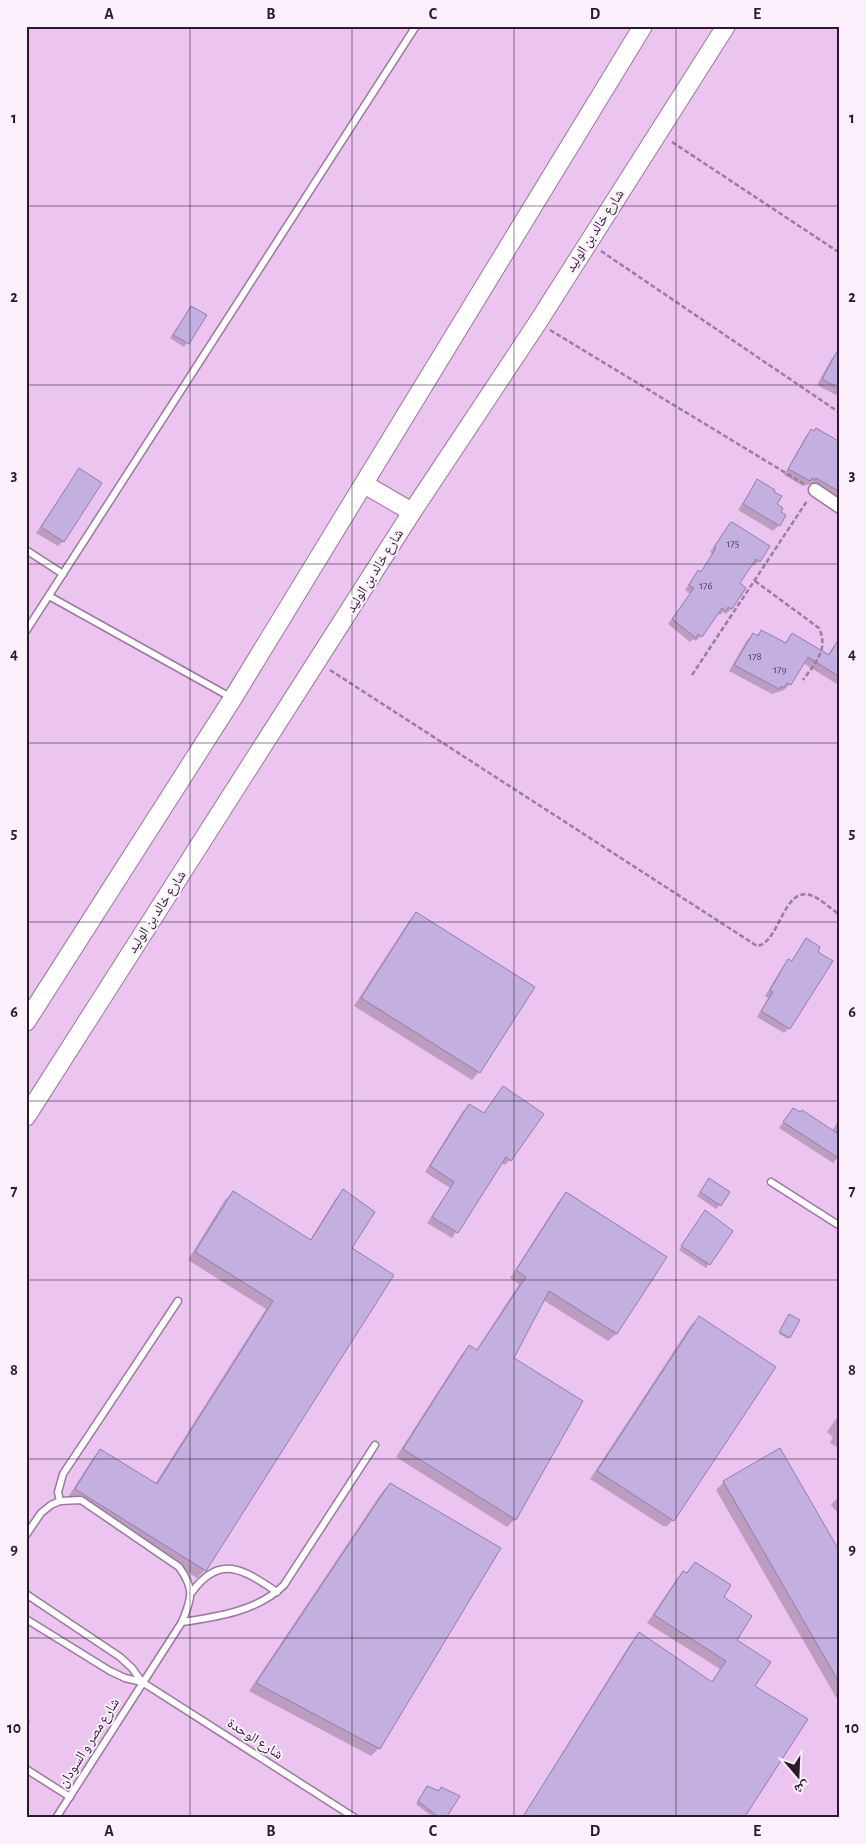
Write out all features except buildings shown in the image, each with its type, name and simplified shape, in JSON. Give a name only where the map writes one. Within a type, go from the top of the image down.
[{"type":"main road","points":[[26,1022],[233,698],[644,26]]},
{"type":"main road","name":"شارع خالد بن الوليد","points":[[26,1117],[412,512],[538,322],[726,26]]},
{"type":"main road","points":[[364,484],[412,512]]},
{"type":"street","points":[[815,490],[840,507]]},
{"type":"lane","points":[[26,631],[416,26]]},
{"type":"lane","points":[[26,550],[64,574]]},
{"type":"lane","points":[[49,596],[233,698]]},
{"type":"lane","points":[[772,1182],[840,1226]]},
{"type":"lane","points":[[60,1501],[58,1492],[63,1474],[178,1301]]},
{"type":"lane","points":[[182,1622],[216,1616],[249,1607],[277,1592],[284,1585],[375,1445]]},
{"type":"lane","points":[[26,1535],[41,1513],[60,1501],[82,1500],[179,1567],[188,1578],[192,1592]]},
{"type":"lane","points":[[192,1592],[201,1579],[217,1570],[235,1568],[252,1575],[277,1592]]},
{"type":"lane","name":"شارع مصر و السودان","points":[[56,1818],[182,1622],[192,1592]]},
{"type":"lane","name":"شارع الوحدة","points":[[26,1594],[120,1657],[132,1668],[142,1682]]},
{"type":"lane","name":"شارع الوحدة","points":[[26,1619],[110,1672],[142,1682],[355,1818]]},
{"type":"lane","points":[[26,1770],[70,1797]]},
{"type":"path","points":[[658,133],[840,253]]},
{"type":"path","points":[[588,242],[840,412]]},
{"type":"path","points":[[538,322],[815,490],[692,675]]},
{"type":"path","points":[[755,581],[819,628],[823,637],[823,648],[803,680]]},
{"type":"path","points":[[318,662],[757,946],[766,942],[792,900],[800,895],[810,895],[840,915]]}]
